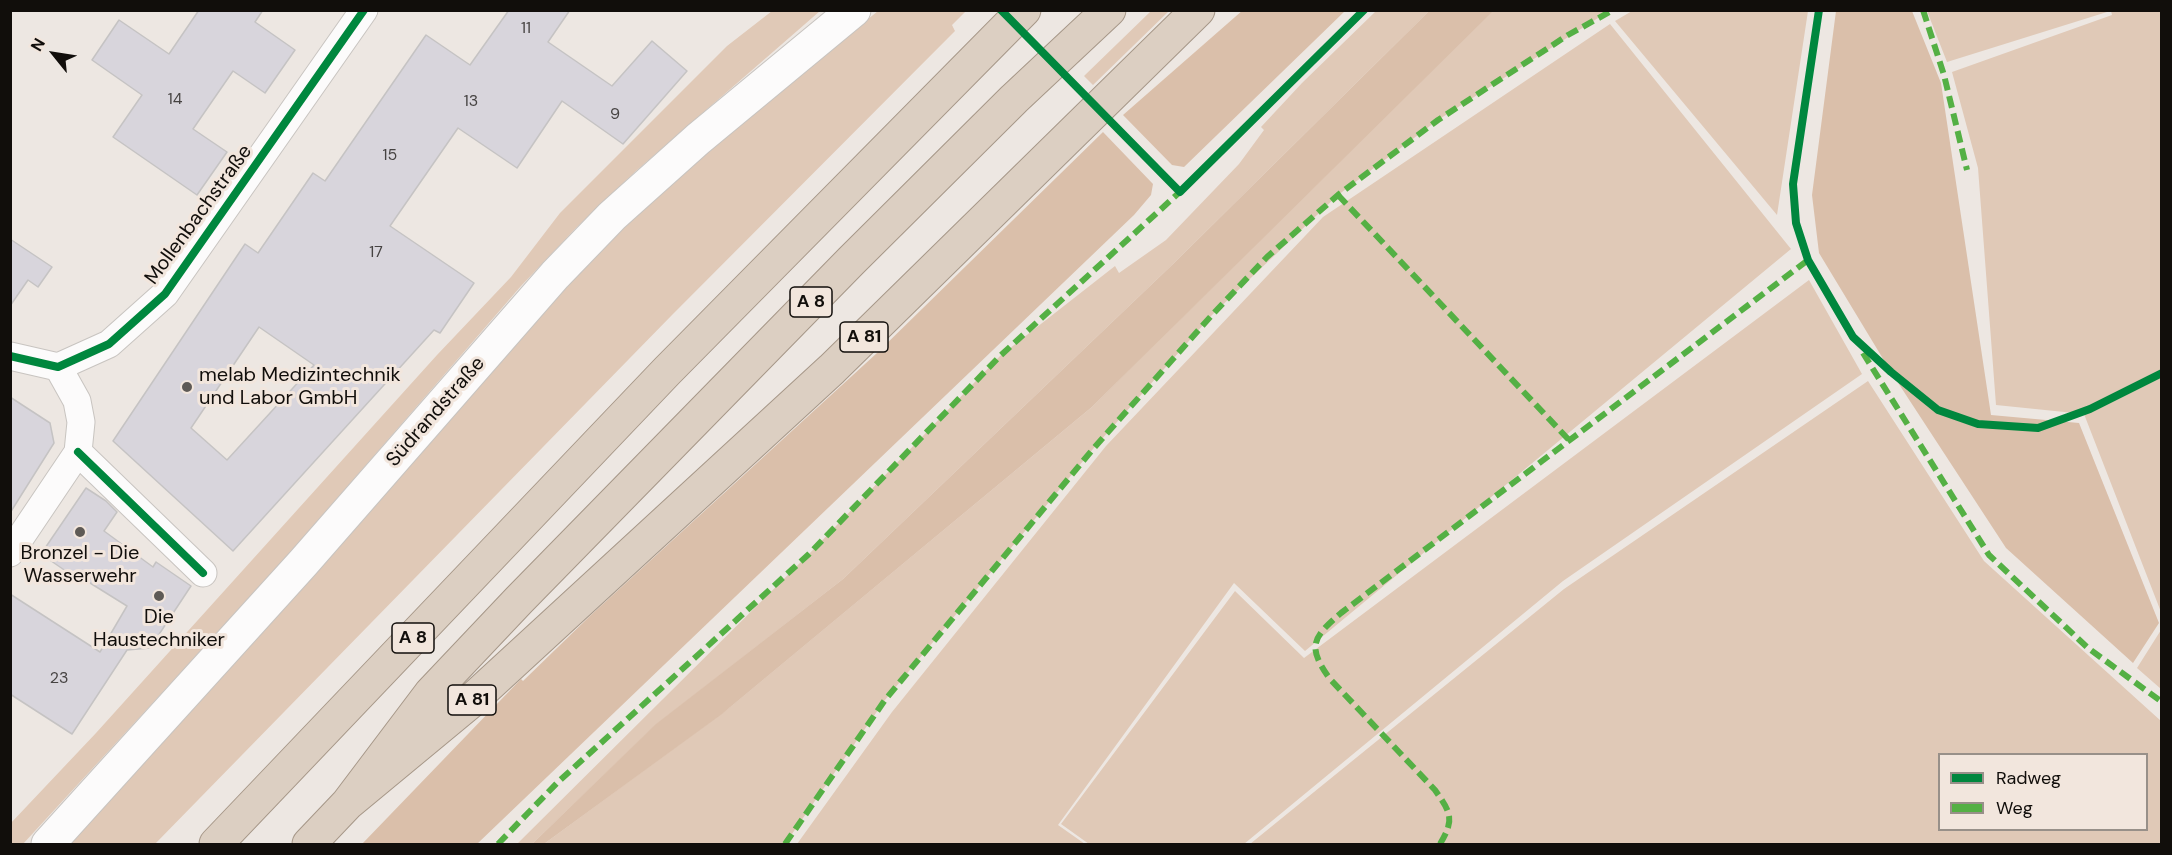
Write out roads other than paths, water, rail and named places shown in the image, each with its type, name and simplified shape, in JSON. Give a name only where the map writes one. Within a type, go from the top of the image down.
[{"type":"highway","name":"A 8","points":[[216,844],[667,370],[1024,10]]},
{"type":"highway","name":"A 8","points":[[309,844],[348,803],[431,693],[519,600],[1014,99],[1109,10]]},
{"type":"highway","name":"A 81","points":[[348,803],[478,694],[832,369],[1198,10]]},
{"type":"main road","name":"Südrandstraße","points":[[48,844],[303,563],[587,241],[698,139],[854,10]]},
{"type":"street","name":"Mollenbachstraße","points":[[58,367],[109,344],[165,294],[364,10]]},
{"type":"street","points":[[10,356],[58,367],[77,400],[81,422],[78,452],[10,553]]},
{"type":"street","points":[[78,452],[203,573]]},
{"type":"place","name":"melab Medizintechnik und Labor GmbH","points":[[187,387]]},
{"type":"place","name":"Bronzel - Die Wasserwehr","points":[[80,532]]},
{"type":"place","name":"Die Haustechniker","points":[[159,596]]}]
